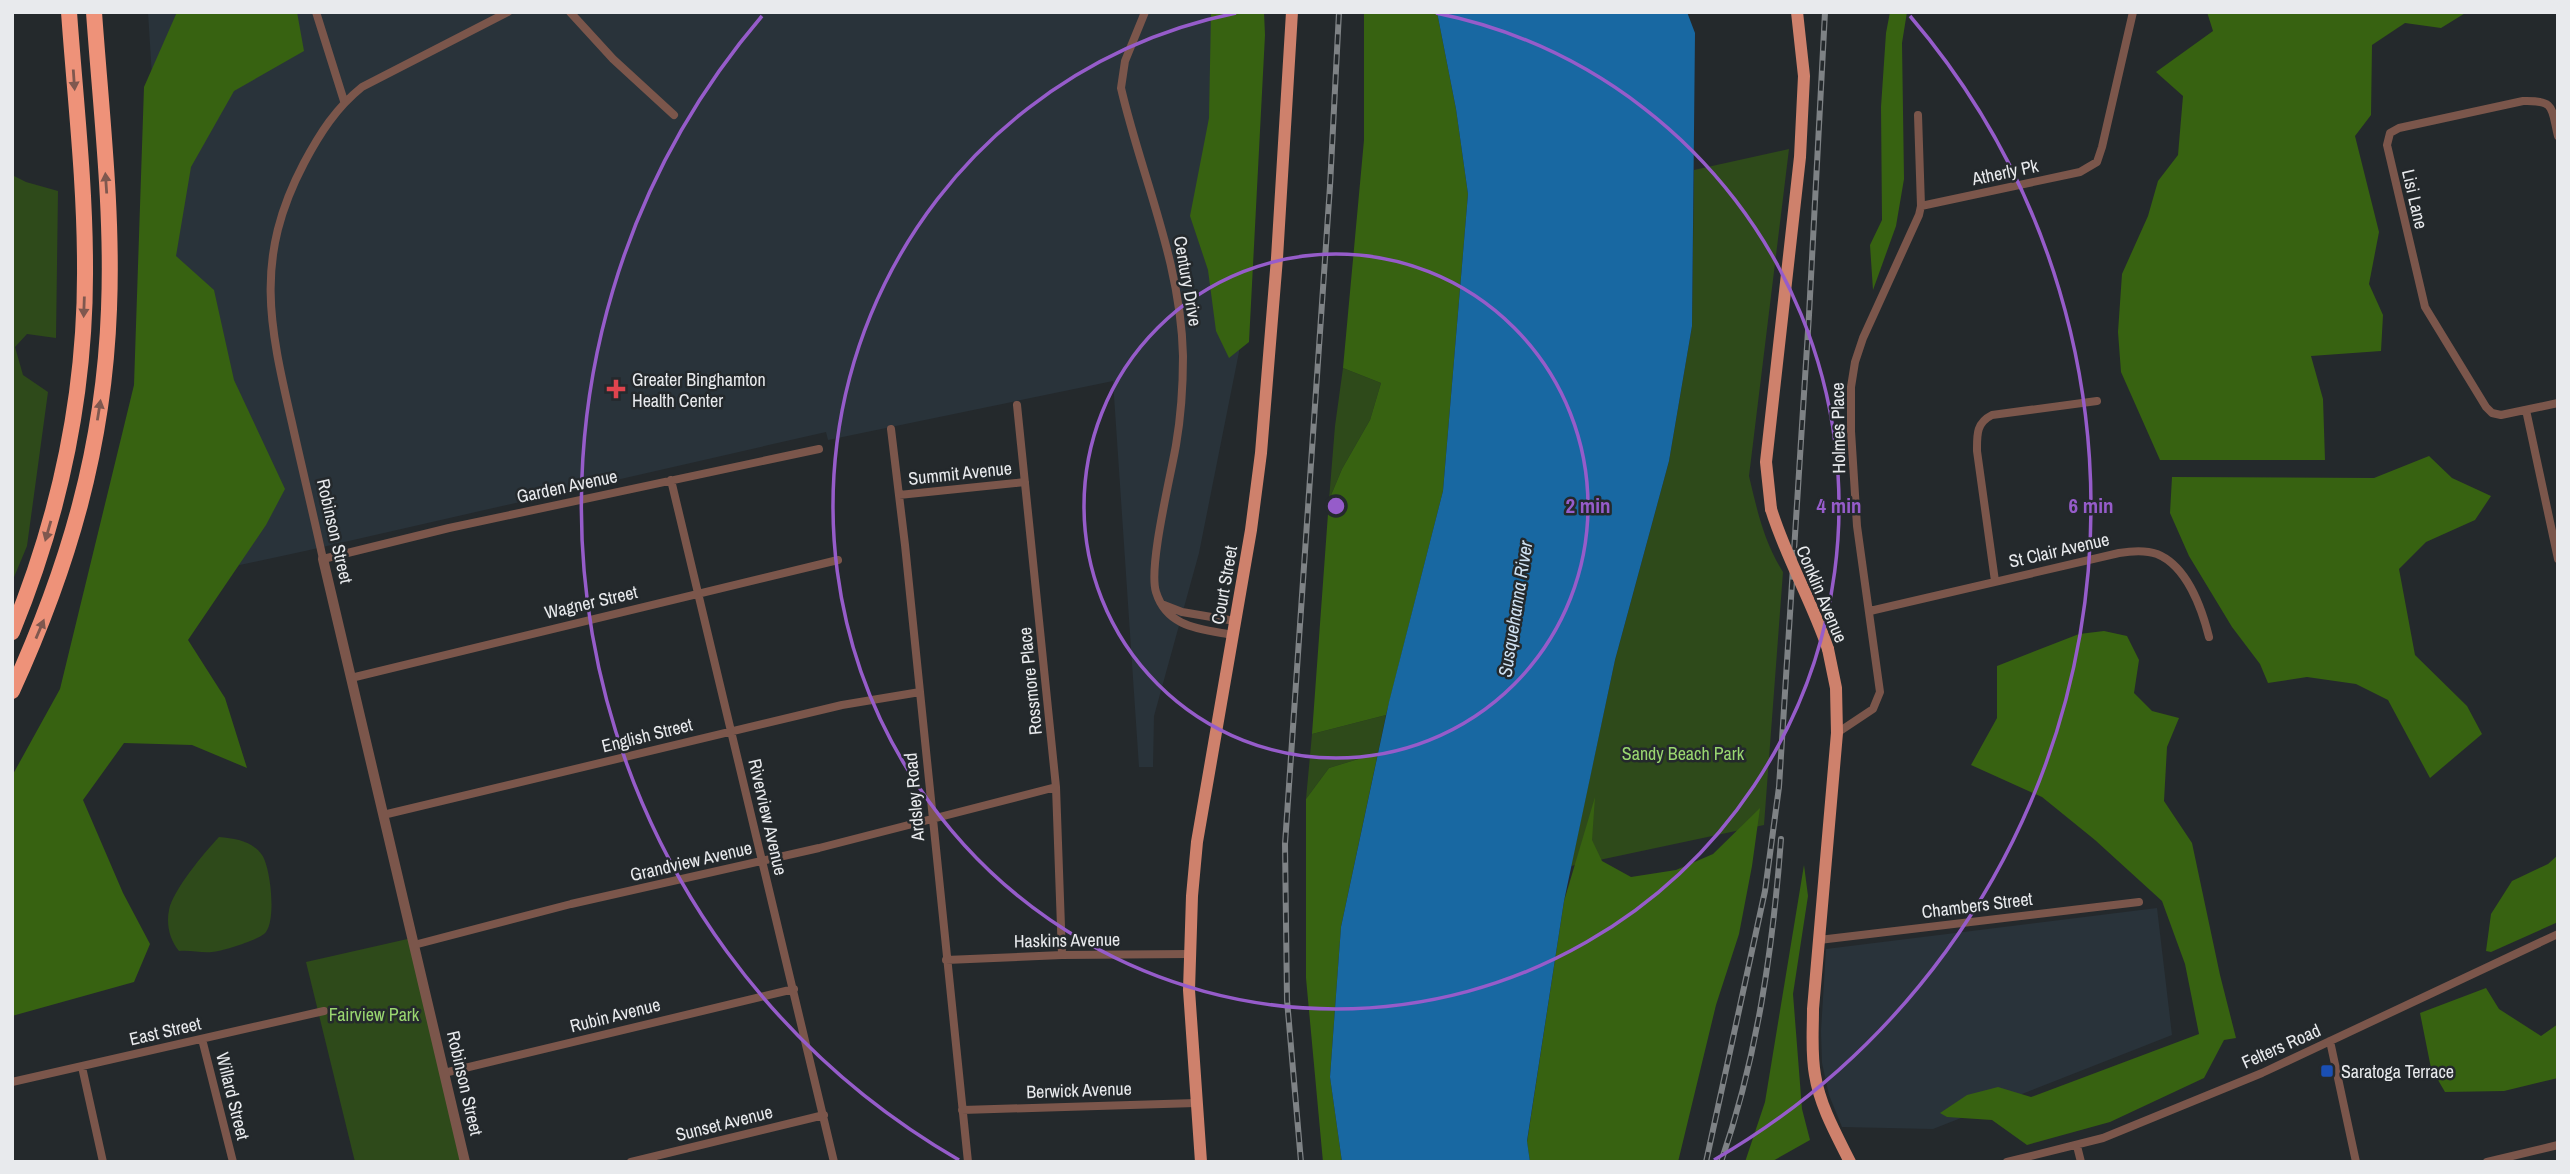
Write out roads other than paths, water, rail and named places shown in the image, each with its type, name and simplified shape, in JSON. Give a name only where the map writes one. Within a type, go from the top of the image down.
[{"type":"highway","points":[[12,632],[34,577],[51,522],[65,466],[80,381],[85,247],[69,12]]},
{"type":"highway","points":[[12,691],[54,592],[71,540],[92,454],[105,368],[110,251],[94,12]]},
{"type":"main road","name":"Court Street","points":[[1201,1162],[1189,954],[1197,842],[1252,519],[1264,426],[1289,97],[1292,12]]},
{"type":"main road","name":"Conklin Avenue","points":[[1797,12],[1804,76],[1796,204],[1766,462],[1771,509],[1783,546],[1816,616],[1828,649],[1836,688],[1837,733],[1813,1009],[1812,1050],[1815,1074],[1831,1125],[1850,1162]]},
{"type":"street","points":[[316,12],[344,101]]},
{"type":"street","name":"Robinson Street","points":[[465,1162],[274,345],[270,283],[280,219],[300,170],[319,135],[344,101],[362,87],[408,62],[508,12]]},
{"type":"street","points":[[570,12],[630,75],[674,116]]},
{"type":"street","name":"Century Drive","points":[[1145,12],[1125,61],[1121,88],[1171,260],[1179,299],[1182,355],[1180,421],[1156,566],[1155,587],[1162,604]]},
{"type":"street","name":"Atherly Pk","points":[[1921,206],[2080,172],[2093,164],[2102,147],[2133,12]]},
{"type":"street","name":"Lisi Lane","points":[[2526,410],[2501,415],[2486,407],[2425,307],[2387,145],[2390,133],[2399,128],[2524,101],[2547,103],[2552,110],[2558,136]]},
{"type":"street","name":"Holmes Place","points":[[1837,733],[1873,709],[1880,692],[1857,526],[1851,387],[1863,338],[1921,206],[1918,115]]},
{"type":"street","points":[[1995,581],[1977,451],[1980,424],[1992,415],[2097,401]]},
{"type":"street","points":[[2558,403],[2526,410],[2558,559]]},
{"type":"street","name":"Rossmore Place","points":[[1017,405],[1056,787],[1062,955]]},
{"type":"street","name":"Ardsley Road","points":[[891,429],[968,1162]]},
{"type":"street","name":"Garden Avenue","points":[[323,559],[819,449]]},
{"type":"street","name":"Riverview Avenue","points":[[671,480],[834,1162]]},
{"type":"street","name":"Summit Avenue","points":[[899,495],[1025,482]]},
{"type":"street","name":"St Clair Avenue","points":[[1870,611],[2119,552],[2154,553],[2164,558],[2180,573],[2205,620],[2209,637]]},
{"type":"street","name":"Wagner Street","points":[[351,678],[838,559]]},
{"type":"street","points":[[1162,604],[1182,612],[1235,621]]},
{"type":"street","points":[[1162,604],[1169,616],[1179,623],[1233,635]]},
{"type":"street","name":"English Street","points":[[383,815],[732,730],[842,705],[920,692]]},
{"type":"street","name":"Grandview Avenue","points":[[414,945],[571,904],[1056,787]]},
{"type":"street","name":"Chambers Street","points":[[1819,940],[2139,902]]},
{"type":"street","name":"Felters Road","points":[[2007,1162],[2103,1138],[2262,1073],[2558,933]]},
{"type":"street","name":"Haskins Avenue","points":[[946,960],[1062,955],[1189,954]]},
{"type":"street","name":"Rubin Avenue","points":[[444,1073],[794,989]]},
{"type":"street","name":"East Street","points":[[12,1082],[324,1011]]},
{"type":"street","name":"Willard Street","points":[[202,1039],[233,1162]]},
{"type":"street","points":[[2330,1041],[2356,1162]]},
{"type":"street","points":[[82,1067],[103,1162]]},
{"type":"street","name":"Berwick Avenue","points":[[962,1110],[1196,1103]]},
{"type":"street","name":"Sunset Avenue","points":[[631,1162],[824,1115]]},
{"type":"street","points":[[2487,1162],[2558,1144]]},
{"type":"street","points":[[2077,1146],[2081,1162]]},
{"type":"water","name":"Susquehanna River","points":[[1437,12],[1687,12],[1695,33],[1692,326],[1669,461],[1615,660],[1564,901],[1527,1141],[1530,1162],[1342,1162],[1330,1077],[1341,927],[1389,702],[1443,491],[1468,194],[1456,109]]},
{"type":"railway","points":[[1301,1162],[1287,1000],[1285,844],[1330,186],[1339,12]]},
{"type":"railway","points":[[1706,1162],[1765,891],[1779,787],[1825,12]]},
{"type":"railway","points":[[1721,1162],[1734,1123],[1762,1002],[1781,839]]},
{"type":"place","name":"Greater Binghamton Health Center","points":[[616,389]]},
{"type":"place","name":"Saratoga Terrace","points":[[2327,1071]]},
{"type":"park label","name":"Sandy Beach Park","points":[[1683,753]]},
{"type":"park label","name":"Fairview Park","points":[[374,1014]]}]
